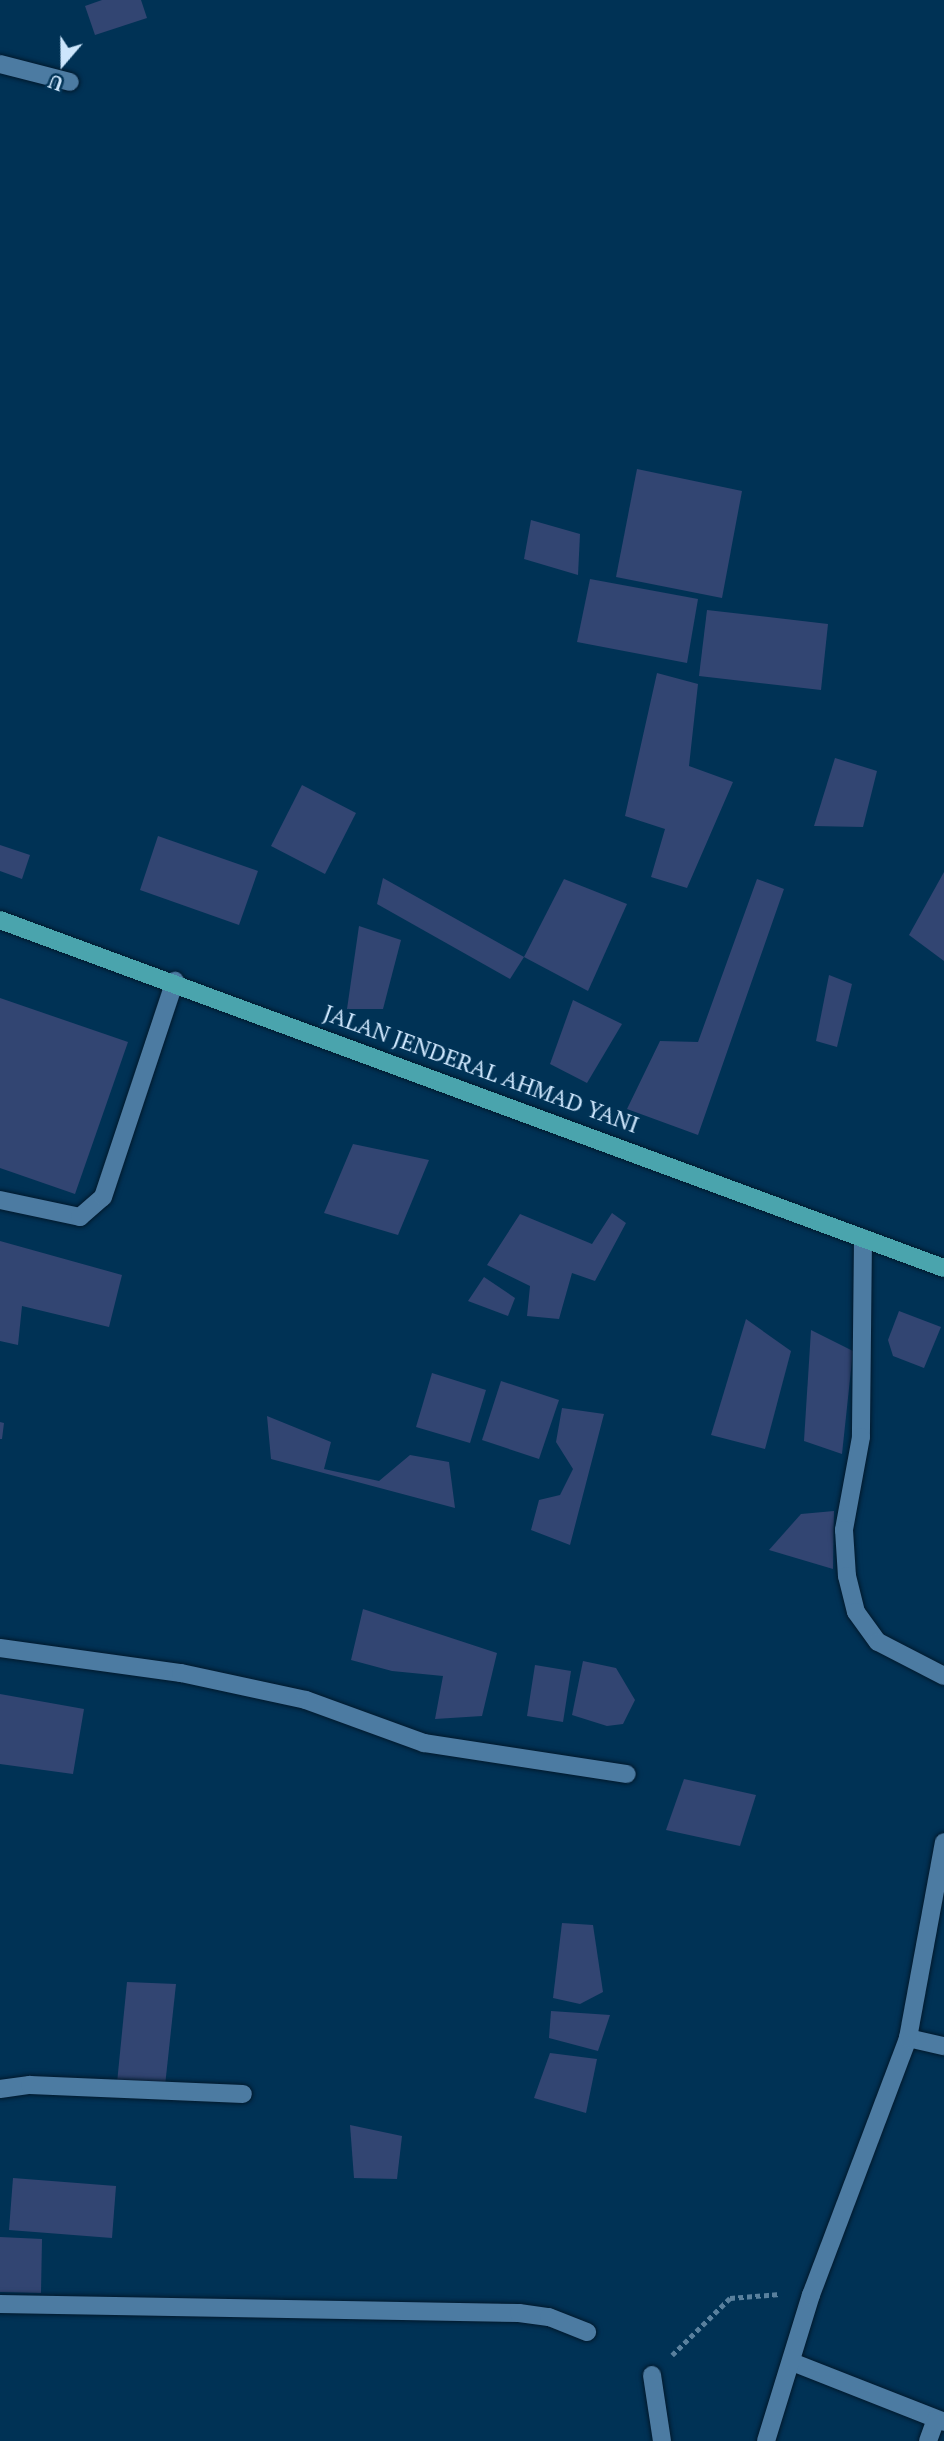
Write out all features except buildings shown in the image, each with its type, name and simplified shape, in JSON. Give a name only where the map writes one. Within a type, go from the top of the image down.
[{"type":"main road","name":"JALAN JENDERAL AHMAD YANI","points":[[0,920],[175,981],[944,1268]]},
{"type":"street","points":[[0,64],[70,82]]},
{"type":"street","points":[[0,1200],[80,1217],[103,1197],[175,981]]},
{"type":"street","points":[[863,1238],[861,1437],[845,1530],[847,1576],[856,1612],[878,1642],[944,1676]]},
{"type":"street","points":[[0,1648],[181,1673],[306,1700],[424,1743],[627,1774]]},
{"type":"street","points":[[766,2441],[811,2295],[908,2038],[944,1842]]},
{"type":"street","points":[[908,2038],[944,2046]]},
{"type":"street","points":[[0,2089],[30,2085],[243,2094]]},
{"type":"street","points":[[0,2304],[519,2313],[549,2317],[587,2333]]},
{"type":"street","points":[[792,2362],[940,2420],[928,2441]]},
{"type":"street","points":[[652,2375],[662,2441]]},
{"type":"path","points":[[652,2375],[730,2298],[811,2295]]}]
